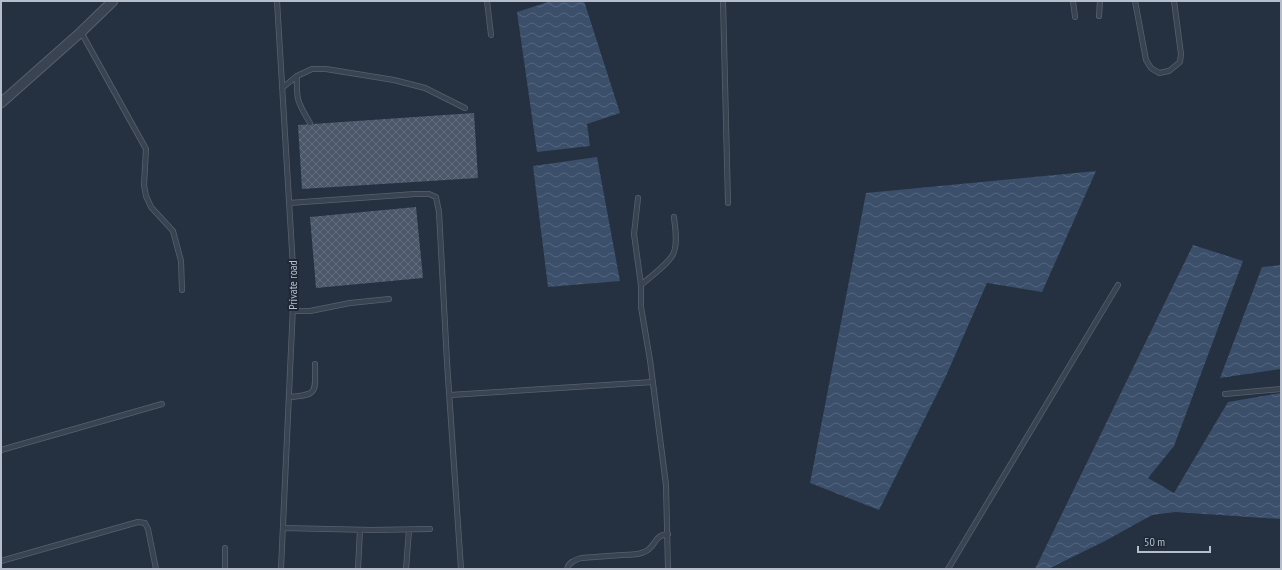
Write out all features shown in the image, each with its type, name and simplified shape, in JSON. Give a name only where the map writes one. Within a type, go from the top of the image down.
[{"type":"street","points":[[1,103],[81,32],[113,1]]},
{"type":"lane","name":"Private road","points":[[277,1],[294,262],[281,569]]},
{"type":"lane","points":[[488,1],[491,34]]},
{"type":"lane","points":[[723,1],[728,203]]},
{"type":"lane","points":[[1072,1],[1075,17]]},
{"type":"lane","points":[[1099,16],[1100,1]]},
{"type":"lane","points":[[1135,1],[1143,51],[1146,60],[1151,68],[1159,72],[1169,71],[1180,62],[1181,54],[1174,1]]},
{"type":"lane","points":[[81,32],[146,149],[144,185],[146,196],[151,207],[174,231],[181,261],[182,290]]},
{"type":"lane","points":[[282,88],[296,76],[312,69],[326,69],[394,80],[425,88],[465,108]]},
{"type":"lane","points":[[296,76],[296,95],[298,103],[310,123]]},
{"type":"lane","points":[[289,203],[415,194],[429,194],[436,197],[439,212],[447,362],[461,569]]},
{"type":"lane","points":[[638,198],[634,234],[641,285],[641,307],[653,382],[666,485],[668,569]]},
{"type":"lane","points":[[641,285],[669,261],[674,252],[676,240],[674,217]]},
{"type":"lane","points":[[948,569],[1118,285]]},
{"type":"lane","points":[[293,311],[310,311],[350,302],[389,299]]},
{"type":"lane","points":[[289,397],[306,396],[312,393],[315,387],[315,364]]},
{"type":"lane","points":[[450,395],[653,382]]},
{"type":"lane","points":[[1225,394],[1281,389]]},
{"type":"lane","points":[[1,450],[162,404]]},
{"type":"lane","points":[[1,561],[138,522],[145,523],[148,529],[156,569]]},
{"type":"lane","points":[[283,528],[360,530],[430,529]]},
{"type":"lane","points":[[358,569],[360,530]]},
{"type":"lane","points":[[406,569],[409,530]]},
{"type":"lane","points":[[567,569],[568,565],[573,561],[581,558],[646,552],[658,537],[663,534],[668,534]]},
{"type":"lane","points":[[225,548],[225,569]]},
{"type":"water","points":[[551,1],[584,1],[620,113],[587,124],[590,146],[537,152],[517,12]]},
{"type":"water","points":[[597,157],[620,281],[548,287],[533,166]]},
{"type":"water","points":[[1096,171],[1042,292],[987,283],[945,378],[879,510],[810,483],[866,193]]},
{"type":"water","points":[[1193,245],[1243,261],[1174,446],[1148,478],[1174,493],[1228,402],[1281,393],[1281,519],[1175,512],[1152,515],[1105,541],[1048,569],[1035,569]]},
{"type":"water","points":[[1281,265],[1281,369],[1220,378],[1262,267]]},
{"type":"building","points":[[474,113],[478,178],[302,189],[298,125]]},
{"type":"building","points":[[416,207],[423,278],[316,288],[310,217]]}]
